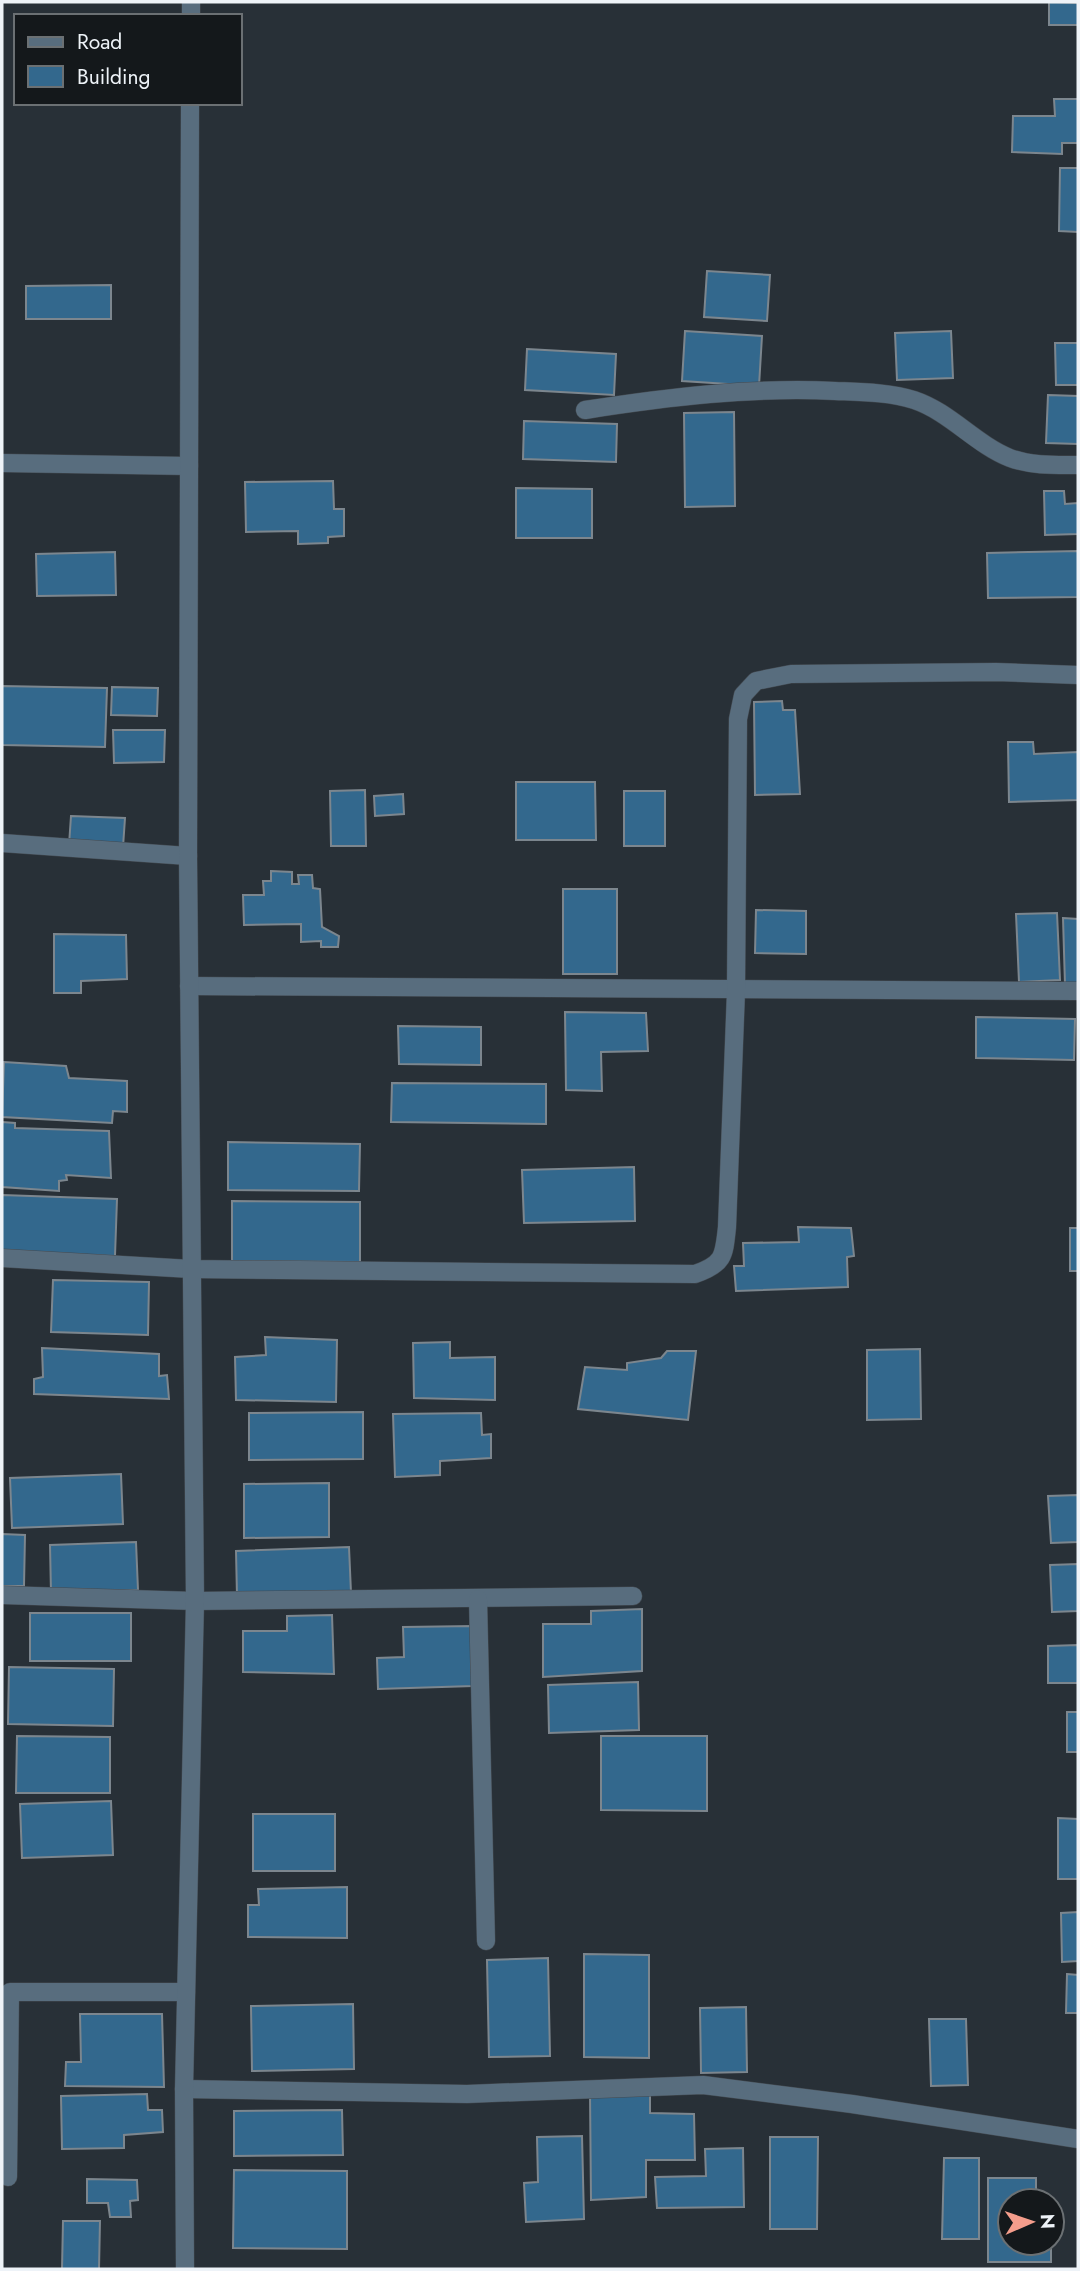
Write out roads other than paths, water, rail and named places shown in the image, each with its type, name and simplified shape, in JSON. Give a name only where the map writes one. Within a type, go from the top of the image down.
[{"type":"street","points":[[185,2269],[184,2089],[195,1601],[188,856],[190,105]]},
{"type":"street","points":[[585,410],[655,399],[721,393],[814,390],[878,394],[914,400],[1011,458],[1051,465],[1078,465]]},
{"type":"street","points":[[2,463],[188,466]]},
{"type":"street","points":[[2,1258],[191,1269],[695,1274],[715,1268],[725,1253],[727,1227],[736,991],[738,719],[743,695],[755,681],[791,674],[996,672],[1078,675]]},
{"type":"street","points":[[2,843],[188,856]]},
{"type":"street","points":[[189,986],[1078,991]]},
{"type":"street","points":[[2,1595],[195,1601],[633,1596]]},
{"type":"street","points":[[478,1599],[486,1941]]},
{"type":"street","points":[[8,2177],[10,1992],[186,1992]]},
{"type":"street","points":[[184,2089],[467,2094],[703,2085],[852,2104],[1078,2139]]}]
